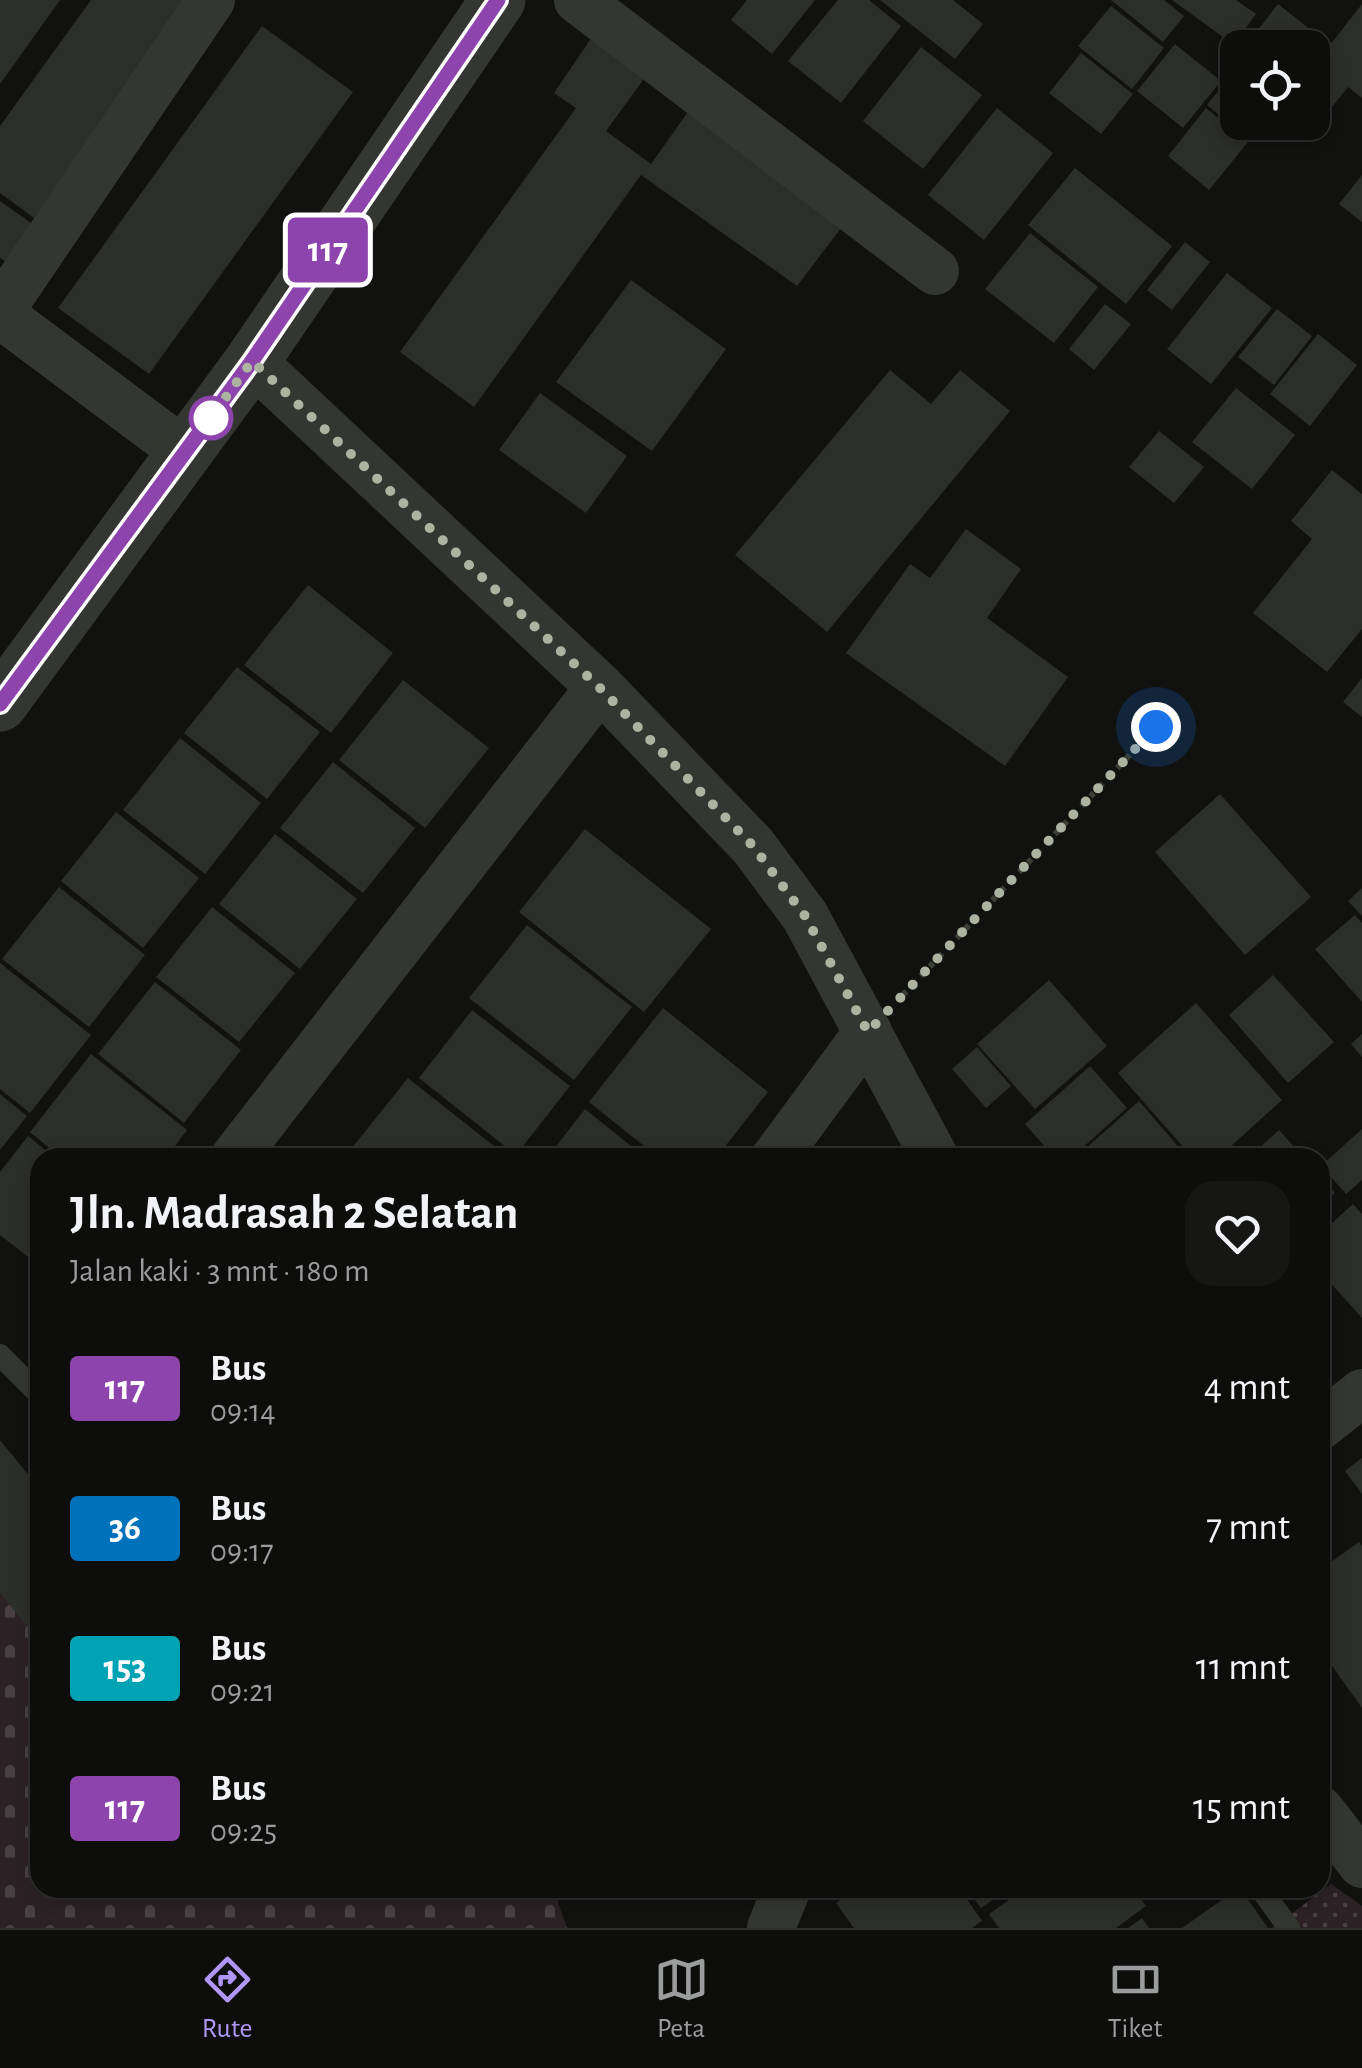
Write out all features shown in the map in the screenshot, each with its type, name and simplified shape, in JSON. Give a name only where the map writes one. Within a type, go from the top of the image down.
[{"type":"street","points":[[186,453],[0,313],[211,0]]},
{"type":"street","points":[[0,704],[252,361],[498,0]]},
{"type":"street","points":[[578,0],[935,271]]},
{"type":"street","points":[[252,361],[600,688],[753,846],[805,916],[930,1148]]},
{"type":"street","points":[[242,1148],[600,688]]},
{"type":"street","points":[[781,1148],[868,1032]]},
{"type":"street","points":[[1330,1418],[1362,1393]]},
{"type":"street","points":[[1330,1823],[1362,1864]]},
{"type":"street","points":[[771,1928],[783,1898]]},
{"type":"lane","points":[[0,1355],[30,1386]]},
{"type":"lane","points":[[1267,1898],[1288,1928]]},
{"type":"path","points":[[868,1032],[1156,727]]},
{"type":"green space","points":[[30,1578],[30,1898],[556,1898],[567,1928],[0,1928],[0,1594]]},
{"type":"green space","points":[[1330,1885],[1362,1906],[1362,1928],[1272,1928],[1312,1898],[1330,1898]]},
{"type":"building","points":[[0,0],[60,0],[0,84]]},
{"type":"building","points":[[91,0],[191,0],[34,218],[0,193],[0,126]]},
{"type":"building","points":[[747,0],[815,0],[772,54],[731,20]]},
{"type":"building","points":[[838,0],[869,0],[901,26],[841,103],[788,61]]},
{"type":"building","points":[[880,0],[953,0],[983,24],[955,59]]},
{"type":"building","points":[[1111,0],[1164,0],[1184,16],[1163,42]]},
{"type":"building","points":[[1172,0],[1236,0],[1256,14],[1245,30],[1220,30],[1220,35]]},
{"type":"building","points":[[1278,4],[1311,30],[1258,30]]},
{"type":"building","points":[[1362,4],[1362,98],[1348,87],[1330,110],[1330,45]]},
{"type":"building","points":[[1111,6],[1164,48],[1132,89],[1078,46]]},
{"type":"building","points":[[262,26],[353,92],[149,374],[58,308]]},
{"type":"building","points":[[592,37],[646,76],[606,131],[651,164],[690,109],[848,219],[797,286],[641,175],[474,407],[400,352],[576,108],[554,93]]},
{"type":"building","points":[[1175,44],[1220,80],[1183,128],[1137,91]]},
{"type":"building","points":[[921,47],[982,95],[923,169],[863,121]]},
{"type":"building","points":[[1081,53],[1133,94],[1101,134],[1049,93]]},
{"type":"building","points":[[1220,89],[1220,116],[1207,105]]},
{"type":"building","points":[[997,108],[1053,153],[984,240],[928,195]]},
{"type":"building","points":[[1206,108],[1220,119],[1220,140],[1248,142],[1209,190],[1168,156]]},
{"type":"building","points":[[1075,168],[1172,246],[1126,304],[1028,225]]},
{"type":"building","points":[[1362,175],[1362,222],[1339,204]]},
{"type":"building","points":[[0,201],[40,229],[13,267],[0,258]]},
{"type":"building","points":[[1030,233],[1098,287],[1054,343],[985,289]]},
{"type":"building","points":[[1185,242],[1210,262],[1172,310],[1147,290]]},
{"type":"building","points":[[1227,273],[1272,308],[1211,384],[1167,349]]},
{"type":"building","points":[[631,280],[726,349],[652,451],[556,382]]},
{"type":"building","points":[[1105,304],[1131,324],[1094,370],[1069,349]]},
{"type":"building","points":[[1277,309],[1312,336],[1274,385],[1238,357]]},
{"type":"building","points":[[1318,334],[1357,365],[1310,426],[1270,394]]},
{"type":"building","points":[[890,370],[931,404],[960,370],[1010,411],[827,632],[735,555]]},
{"type":"building","points":[[1236,388],[1295,435],[1252,489],[1192,442]]},
{"type":"building","points":[[540,393],[627,456],[586,513],[499,450]]},
{"type":"building","points":[[1159,431],[1204,467],[1174,503],[1129,467]]},
{"type":"building","points":[[1332,470],[1362,494],[1362,629],[1327,672],[1253,613],[1312,539],[1291,521]]},
{"type":"building","points":[[966,529],[1021,569],[987,618],[1068,677],[1005,766],[846,653],[910,564],[930,578]]},
{"type":"building","points":[[308,585],[393,653],[331,733],[244,665]]},
{"type":"building","points":[[237,667],[320,732],[267,799],[184,733]]},
{"type":"building","points":[[1362,678],[1362,717],[1343,702]]},
{"type":"building","points":[[403,680],[489,748],[425,828],[339,760]]},
{"type":"building","points":[[180,738],[261,803],[205,874],[123,810]]},
{"type":"building","points":[[333,762],[415,828],[363,893],[280,828]]},
{"type":"building","points":[[1220,794],[1311,897],[1245,955],[1155,852]]},
{"type":"building","points":[[116,812],[199,878],[143,948],[61,881]]},
{"type":"building","points":[[585,829],[711,929],[644,1012],[519,912]]},
{"type":"building","points":[[275,834],[357,899],[300,969],[219,904]]},
{"type":"building","points":[[59,887],[145,955],[89,1027],[2,959]]},
{"type":"building","points":[[1362,888],[1362,916],[1348,901]]},
{"type":"building","points":[[212,907],[295,973],[239,1042],[156,977]]},
{"type":"building","points":[[1355,915],[1362,923],[1362,1002],[1315,949]]},
{"type":"building","points":[[527,925],[632,1007],[574,1080],[469,998]]},
{"type":"building","points":[[0,963],[91,1035],[30,1113],[0,1089]]},
{"type":"building","points":[[1273,975],[1334,1042],[1288,1083],[1229,1015]]},
{"type":"building","points":[[1049,980],[1107,1046],[1035,1109],[977,1044]]},
{"type":"building","points":[[155,982],[241,1050],[184,1123],[98,1054]]},
{"type":"building","points":[[1196,1003],[1282,1100],[1229,1148],[1184,1148],[1118,1073]]},
{"type":"building","points":[[663,1008],[768,1092],[724,1148],[646,1148],[589,1102]]},
{"type":"building","points":[[472,1010],[570,1086],[521,1148],[507,1148],[419,1078]]},
{"type":"building","points":[[1362,1034],[1362,1057],[1351,1044]]},
{"type":"building","points":[[977,1047],[1011,1086],[986,1108],[952,1069]]},
{"type":"building","points":[[91,1054],[187,1130],[174,1148],[49,1148],[30,1132]]},
{"type":"building","points":[[1090,1066],[1127,1108],[1082,1148],[1046,1148],[1025,1124]]},
{"type":"building","points":[[408,1078],[496,1148],[352,1148]]},
{"type":"building","points":[[0,1094],[27,1116],[0,1150]]},
{"type":"building","points":[[1139,1101],[1179,1148],[1086,1148]]},
{"type":"building","points":[[585,1109],[634,1148],[555,1148]]},
{"type":"building","points":[[1362,1129],[1362,1180],[1346,1194],[1330,1176],[1330,1158]]},
{"type":"building","points":[[1279,1130],[1295,1148],[1259,1148]]},
{"type":"building","points":[[28,1136],[43,1148],[30,1148],[30,1258],[0,1235],[0,1172]]},
{"type":"building","points":[[1353,1204],[1362,1214],[1362,1318],[1330,1282],[1330,1225]]},
{"type":"building","points":[[0,1440],[30,1477],[30,1630],[0,1593]]},
{"type":"building","points":[[1362,1458],[1362,1494],[1345,1471]]},
{"type":"building","points":[[1359,1542],[1362,1546],[1362,1708],[1330,1663],[1330,1563]]},
{"type":"building","points":[[843,1898],[966,1898],[982,1921],[972,1928],[854,1928],[836,1903]]},
{"type":"building","points":[[974,1898],[996,1898],[981,1908]]},
{"type":"building","points":[[1012,1898],[1140,1898],[1146,1906],[1116,1928],[999,1928],[989,1914]]},
{"type":"building","points":[[1225,1898],[1247,1898],[1268,1928],[1182,1928]]},
{"type":"building","points":[[1142,1918],[1149,1928],[1128,1928]]},
{"type":"bus line","name":"117","points":[[0,704],[252,361],[498,0]]},
{"type":"route","points":[[211,418],[208,422],[252,361],[600,688],[753,846],[805,916],[868,1032],[1156,727]]}]
